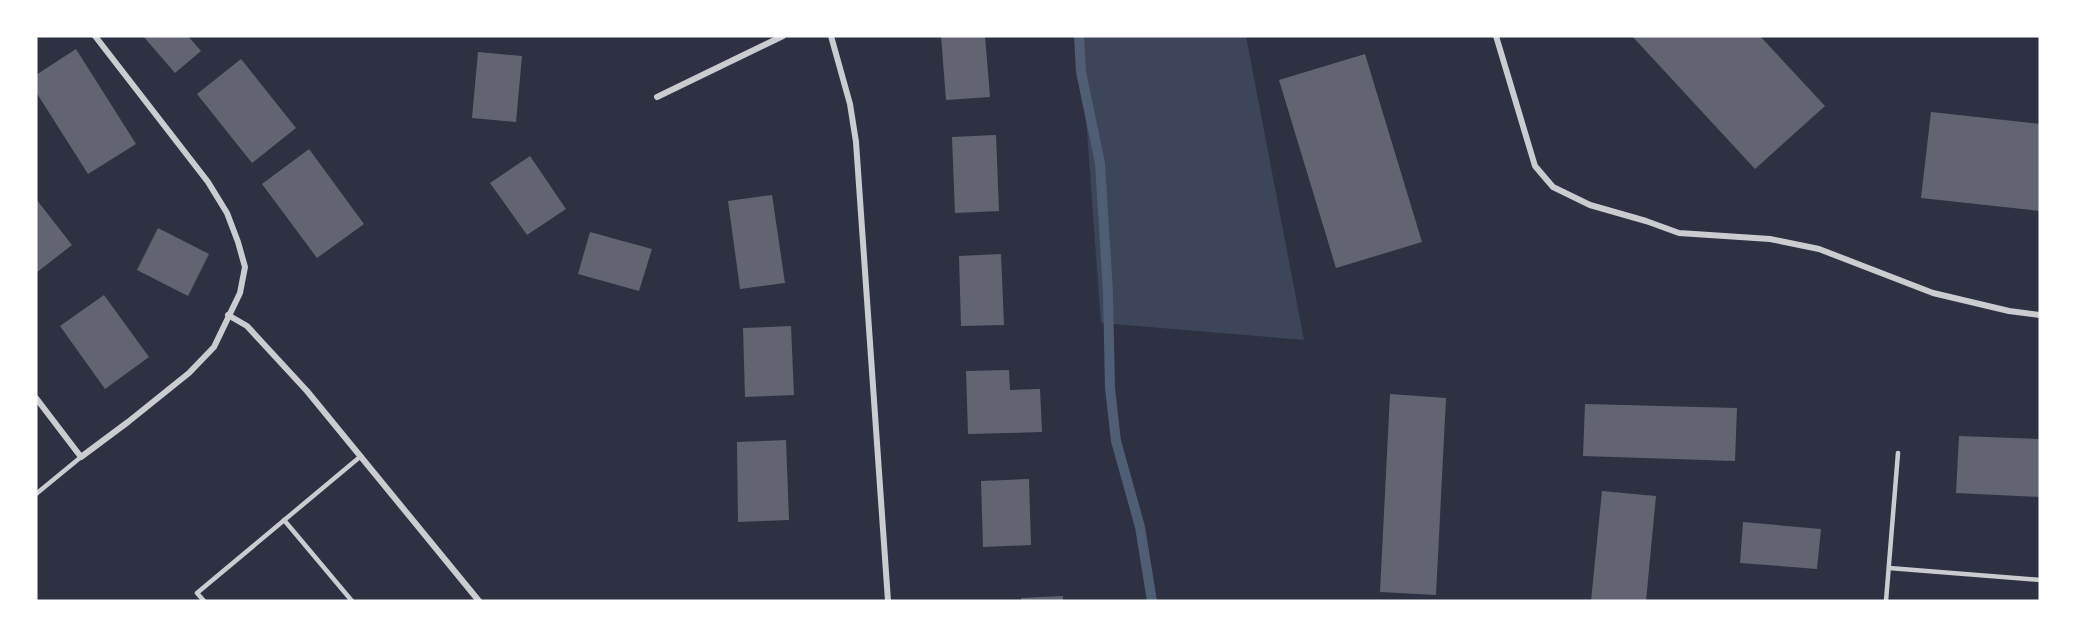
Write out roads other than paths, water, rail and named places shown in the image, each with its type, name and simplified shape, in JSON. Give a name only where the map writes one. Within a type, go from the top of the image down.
[{"type":"street","points":[[36,398],[81,457],[189,373],[214,347],[240,293],[245,267],[227,213],[208,182],[95,36]]},
{"type":"street","points":[[657,97],[783,36]]},
{"type":"street","points":[[831,36],[849,104],[856,142],[888,601]]},
{"type":"street","points":[[1496,36],[1535,166],[1553,188],[1590,205],[1679,233],[1770,239],[1819,249],[1933,293],[2009,311],[2040,315]]},
{"type":"street","points":[[228,315],[246,326],[271,350],[479,601]]},
{"type":"lane","points":[[1886,601],[1898,453]]},
{"type":"lane","points":[[204,601],[197,593],[361,456]]},
{"type":"lane","points":[[36,494],[81,457]]},
{"type":"lane","points":[[284,520],[352,601]]},
{"type":"lane","points":[[1889,568],[2040,580]]},
{"type":"waterway","points":[[1079,36],[1081,72],[1100,163],[1108,293],[1110,388],[1116,441],[1140,527],[1152,601]]}]
